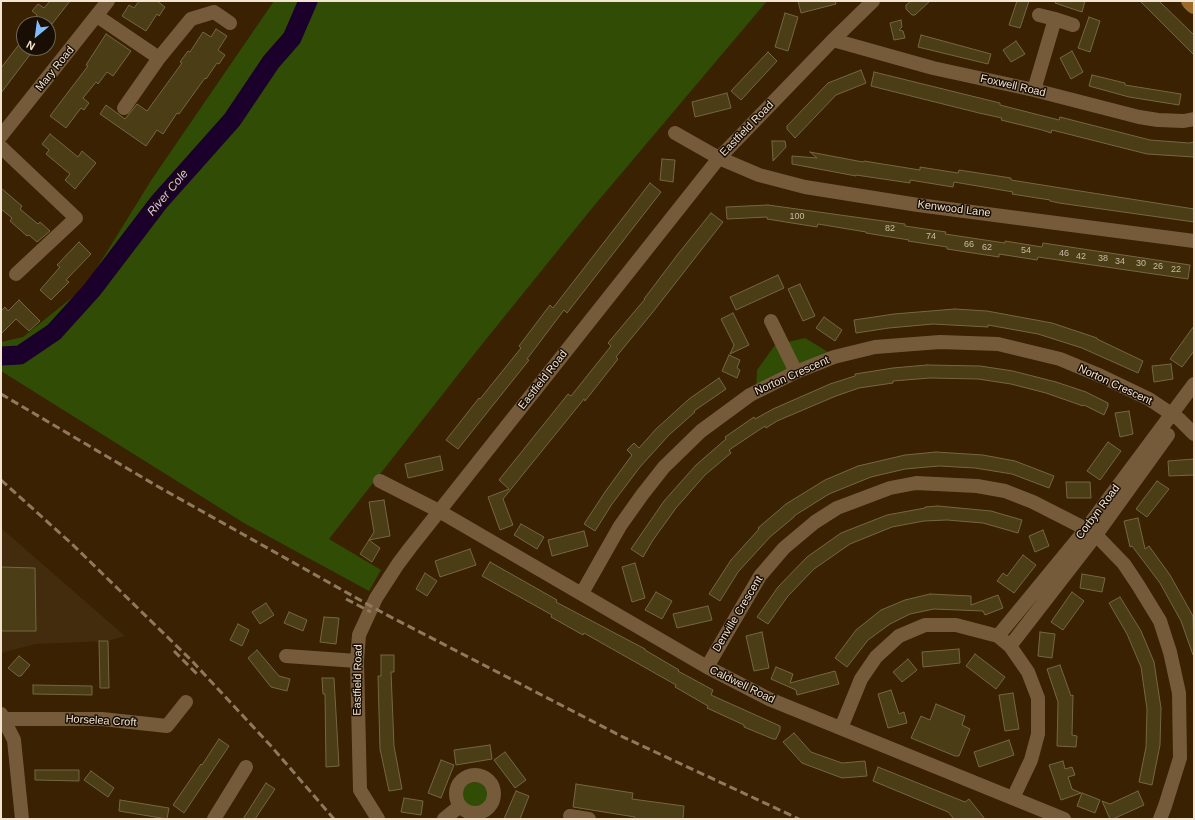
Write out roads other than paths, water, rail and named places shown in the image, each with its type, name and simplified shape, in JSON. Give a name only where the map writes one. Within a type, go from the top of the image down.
[{"type":"main road","points":[[1190,1],[1194,5]]},
{"type":"street","name":"Mary Road","points":[[1,136],[108,1]]},
{"type":"street","name":"Eastfield Road","points":[[378,819],[360,790],[357,661],[359,635],[376,598],[398,564],[439,511],[719,158],[833,40],[873,1]]},
{"type":"street","points":[[124,108],[159,58],[191,19],[214,12],[230,23]]},
{"type":"street","points":[[1039,15],[1073,25]]},
{"type":"street","points":[[97,16],[159,58]]},
{"type":"street","points":[[1034,90],[1055,19]]},
{"type":"street","name":"Foxwell Road","points":[[833,40],[933,68],[1034,90],[1158,120],[1184,121],[1194,119]]},
{"type":"street","name":"Kenwood Lane","points":[[675,133],[719,158],[759,175],[805,187],[926,206],[1194,241]]},
{"type":"street","points":[[1,147],[76,218],[16,274]]},
{"type":"street","points":[[771,320],[796,372]]},
{"type":"street","name":"Norton Crescent","points":[[582,593],[620,526],[642,495],[664,467],[701,431],[750,395],[796,372],[834,357],[875,347],[940,342],[998,344],[1060,359],[1149,399],[1175,416],[1194,434]]},
{"type":"street","name":"Corbyn Road","points":[[1010,646],[1175,416],[1194,384]]},
{"type":"street","name":"Corbyn Road","points":[[1175,416],[1194,399]]},
{"type":"street","name":"Caldwell Road","points":[[380,481],[439,511],[707,667],[769,699],[1064,819]]},
{"type":"street","name":"Denville Crescent","points":[[707,667],[760,576],[784,548],[815,522],[837,508],[890,488],[916,483],[977,486],[1005,491],[1033,502],[1091,532],[1124,564],[1160,621],[1170,652],[1180,693],[1180,758],[1166,806],[1160,819]]},
{"type":"street","name":"Corbyn Road","points":[[998,636],[1091,532]]},
{"type":"street","points":[[841,728],[861,679],[876,657],[899,636],[925,625],[956,625],[998,636],[1010,646],[1028,672],[1038,698],[1038,734],[1031,760],[1013,798]]},
{"type":"street","points":[[286,656],[357,661]]},
{"type":"street","name":"Horselea Croft","points":[[4,724],[102,719],[168,726],[186,702]]},
{"type":"street","points":[[4,724],[14,740],[22,819]]},
{"type":"street","points":[[214,819],[246,767]]},
{"type":"street","points":[[444,819],[460,806]]},
{"type":"street","points":[[570,816],[589,819]]},
{"type":"waterway","name":"River Cole","points":[[1,356],[20,355],[54,332],[92,290],[159,202],[232,120],[271,62],[292,38],[308,1]]},
{"type":"railway","points":[[1,394],[157,486],[385,614],[621,736],[799,819]]},
{"type":"railway","points":[[1,480],[72,544],[192,661],[271,746],[334,819]]},
{"type":"railway","points":[[346,599],[371,612]]},
{"type":"railway","points":[[174,651],[197,674]]}]
